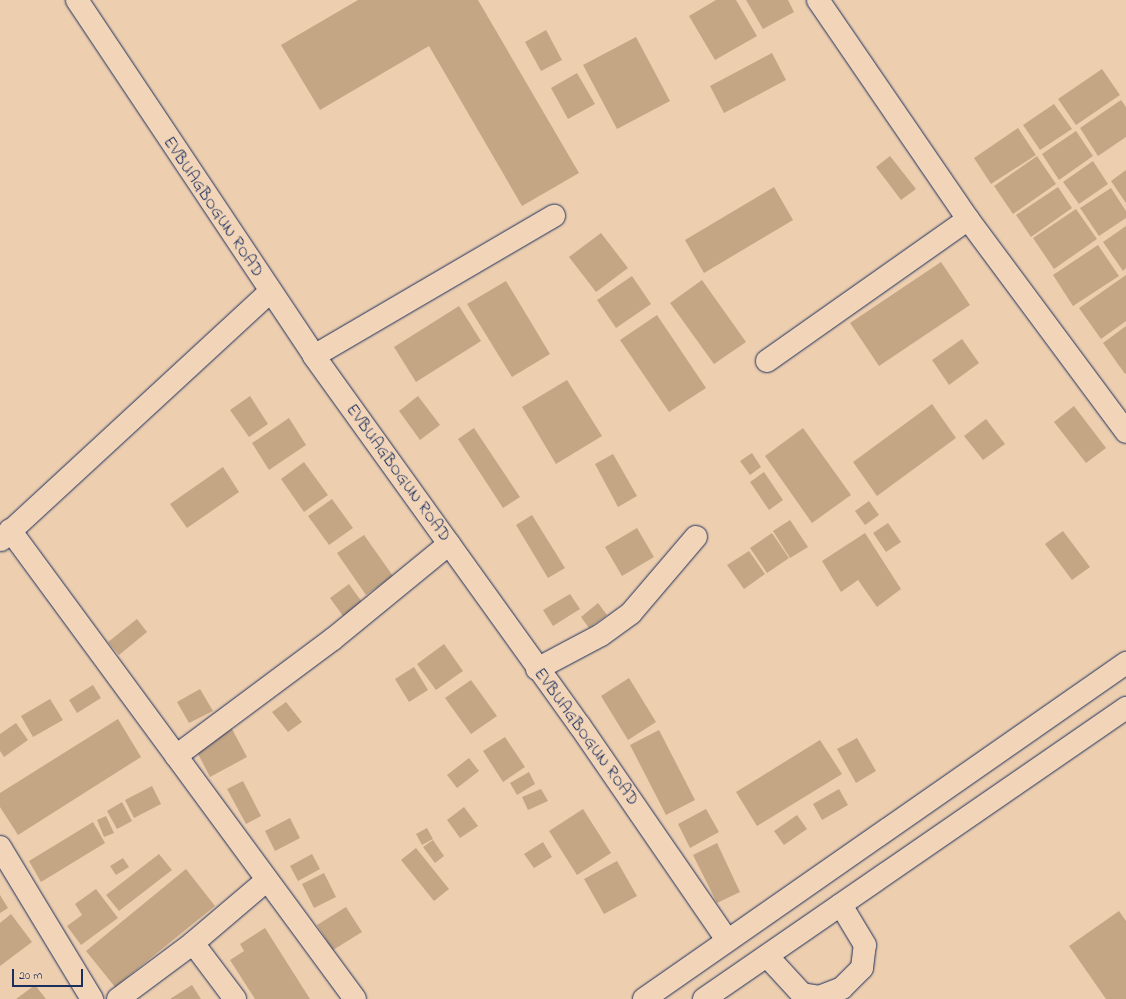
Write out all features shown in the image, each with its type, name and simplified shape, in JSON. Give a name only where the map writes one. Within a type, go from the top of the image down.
[{"type":"main road","name":"EVBUAGBOGUN ROAD","points":[[77,0],[314,356],[537,669],[580,726],[727,940]]},
{"type":"main road","points":[[818,0],[968,219],[1126,432]]},
{"type":"main road","points":[[314,356],[554,216]]},
{"type":"main road","points":[[768,361],[968,219]]},
{"type":"main road","points":[[270,292],[5,535],[176,756],[355,999]]},
{"type":"main road","points":[[537,669],[601,635],[631,613],[696,537]]},
{"type":"main road","points":[[176,756],[334,638],[449,544]]},
{"type":"main road","points":[[644,999],[1126,663]]},
{"type":"main road","points":[[704,999],[1126,708]]},
{"type":"main road","points":[[0,847],[92,999]]},
{"type":"main road","points":[[118,999],[193,943],[267,880]]},
{"type":"main road","points":[[766,956],[802,994],[819,997],[842,988],[862,968],[865,945],[841,905]]},
{"type":"main road","points":[[193,943],[235,999]]},
{"type":"building","points":[[358,0],[478,0],[579,173],[522,206],[429,46],[320,110],[281,45]]},
{"type":"building","points":[[716,0],[736,0],[757,36],[715,60],[689,16]]},
{"type":"building","points":[[746,0],[788,0],[794,12],[763,29]]},
{"type":"building","points":[[546,30],[562,60],[541,71],[525,42]]},
{"type":"building","points":[[636,37],[670,101],[617,129],[583,65]]},
{"type":"building","points":[[772,53],[786,80],[724,113],[710,86]]},
{"type":"building","points":[[1102,69],[1120,95],[1076,125],[1058,99]]},
{"type":"building","points":[[577,73],[595,104],[568,119],[551,88]]},
{"type":"building","points":[[1121,100],[1126,107],[1126,137],[1098,156],[1080,128]]},
{"type":"building","points":[[1054,104],[1072,129],[1040,150],[1023,125]]},
{"type":"building","points":[[1018,128],[1036,155],[991,184],[974,158]]},
{"type":"building","points":[[1076,131],[1093,156],[1059,180],[1042,154]]},
{"type":"building","points":[[890,156],[916,189],[901,200],[876,167]]},
{"type":"building","points":[[1037,156],[1056,184],[1013,214],[994,186]]},
{"type":"building","points":[[1093,161],[1108,184],[1079,204],[1063,182]]},
{"type":"building","points":[[1126,170],[1126,203],[1111,181]]},
{"type":"building","points":[[774,187],[793,220],[704,273],[685,240]]},
{"type":"building","points":[[1058,187],[1072,208],[1031,237],[1016,215]]},
{"type":"building","points":[[1111,188],[1126,211],[1126,218],[1099,236],[1080,208]]},
{"type":"building","points":[[1076,209],[1097,239],[1054,269],[1033,238]]},
{"type":"building","points":[[1126,226],[1126,268],[1123,271],[1103,242]]},
{"type":"building","points":[[601,233],[628,268],[596,292],[569,257]]},
{"type":"building","points":[[1098,245],[1119,276],[1073,306],[1053,275]]},
{"type":"building","points":[[941,262],[970,305],[879,366],[850,323]]},
{"type":"building","points":[[1126,275],[1126,321],[1101,339],[1079,308]]},
{"type":"building","points":[[632,276],[651,304],[616,328],[597,300]]},
{"type":"building","points":[[702,280],[746,342],[714,364],[670,303]]},
{"type":"building","points":[[506,281],[550,354],[512,377],[467,304]]},
{"type":"building","points":[[459,306],[481,341],[416,382],[394,347]]},
{"type":"building","points":[[657,315],[706,388],[669,412],[620,340]]},
{"type":"building","points":[[1126,326],[1126,373],[1125,374],[1103,343]]},
{"type":"building","points":[[962,339],[979,363],[949,385],[932,360]]},
{"type":"building","points":[[567,380],[602,436],[556,464],[522,407]]},
{"type":"building","points":[[250,396],[268,424],[249,437],[230,410]]},
{"type":"building","points":[[418,396],[440,425],[420,440],[399,411]]},
{"type":"building","points":[[932,404],[956,438],[877,496],[853,462]]},
{"type":"building","points":[[1074,406],[1106,448],[1086,463],[1054,422]]},
{"type":"building","points":[[289,418],[306,445],[269,470],[252,443]]},
{"type":"building","points":[[986,419],[1005,444],[983,460],[964,436]]},
{"type":"building","points":[[474,428],[520,497],[503,508],[458,439]]},
{"type":"building","points":[[803,428],[851,495],[812,523],[765,456]]},
{"type":"building","points":[[752,453],[761,467],[750,475],[740,461]]},
{"type":"building","points":[[613,454],[637,496],[618,507],[595,464]]},
{"type":"building","points":[[304,462],[328,495],[304,512],[281,479]]},
{"type":"building","points":[[223,467],[239,492],[187,528],[170,504]]},
{"type":"building","points":[[764,472],[783,500],[769,510],[750,482]]},
{"type":"building","points":[[332,499],[353,528],[329,545],[308,516]]},
{"type":"building","points":[[869,501],[879,515],[865,525],[855,511]]},
{"type":"building","points":[[532,515],[565,568],[548,578],[516,525]]},
{"type":"building","points":[[790,520],[808,547],[790,558],[773,531]]},
{"type":"building","points":[[888,523],[901,542],[886,552],[873,533]]},
{"type":"building","points":[[637,528],[654,557],[622,576],[605,547]]},
{"type":"building","points":[[1063,531],[1090,567],[1072,580],[1045,544]]},
{"type":"building","points":[[772,533],[789,558],[767,573],[750,548]]},
{"type":"building","points":[[865,533],[901,589],[877,607],[858,580],[841,592],[822,561]]},
{"type":"building","points":[[364,535],[393,576],[366,595],[337,553]]},
{"type":"building","points":[[749,551],[765,574],[744,589],[727,565]]},
{"type":"building","points":[[349,584],[362,602],[343,616],[330,598]]},
{"type":"building","points":[[570,594],[580,609],[553,626],[543,610]]},
{"type":"building","points":[[598,603],[607,615],[589,628],[581,617]]},
{"type":"building","points":[[137,619],[147,632],[119,655],[108,642]]},
{"type":"building","points":[[444,644],[463,671],[436,690],[417,664]]},
{"type":"building","points":[[414,667],[428,690],[409,702],[395,679]]},
{"type":"building","points":[[629,678],[656,722],[628,740],[601,696]]},
{"type":"building","points":[[471,680],[497,716],[471,734],[445,698]]},
{"type":"building","points":[[93,685],[101,698],[77,713],[69,700]]},
{"type":"building","points":[[200,689],[213,711],[189,723],[177,702]]},
{"type":"building","points":[[50,699],[63,720],[33,737],[21,716]]},
{"type":"building","points":[[286,702],[302,722],[288,732],[272,712]]},
{"type":"building","points":[[118,719],[141,757],[18,835],[0,807],[0,793]]},
{"type":"building","points":[[16,723],[28,740],[4,757],[0,751],[0,734]]},
{"type":"building","points":[[232,729],[247,757],[210,777],[195,748]]},
{"type":"building","points":[[659,730],[695,800],[666,815],[630,745]]},
{"type":"building","points":[[505,737],[525,767],[503,782],[483,751]]},
{"type":"building","points":[[857,738],[876,771],[856,783],[837,749]]},
{"type":"building","points":[[820,740],[842,774],[757,826],[736,792]]},
{"type":"building","points":[[469,758],[479,771],[457,788],[447,775]]},
{"type":"building","points":[[529,772],[535,784],[517,795],[510,783]]},
{"type":"building","points":[[243,781],[261,816],[246,824],[227,789]]},
{"type":"building","points":[[152,786],[161,804],[134,818],[125,800]]},
{"type":"building","points":[[541,789],[548,801],[528,810],[522,797]]},
{"type":"building","points":[[839,789],[848,805],[822,820],[813,804]]},
{"type":"building","points":[[122,802],[132,821],[117,829],[107,811]]},
{"type":"building","points":[[464,807],[478,826],[460,838],[447,820]]},
{"type":"building","points":[[583,809],[611,853],[577,875],[549,831]]},
{"type":"building","points":[[706,809],[719,832],[690,848],[678,824]]},
{"type":"building","points":[[797,815],[807,829],[784,845],[774,831]]},
{"type":"building","points":[[106,816],[114,833],[104,837],[97,820]]},
{"type":"building","points":[[290,818],[300,838],[275,851],[265,831]]},
{"type":"building","points":[[93,822],[105,843],[41,882],[29,861]]},
{"type":"building","points":[[427,828],[433,839],[422,845],[416,834]]},
{"type":"building","points":[[433,840],[444,856],[435,863],[423,847]]},
{"type":"building","points":[[543,842],[552,857],[534,868],[524,854]]},
{"type":"building","points":[[717,843],[740,892],[717,903],[693,855]]},
{"type":"building","points":[[416,848],[449,889],[434,901],[401,860]]},
{"type":"building","points":[[159,854],[172,870],[119,911],[106,895]]},
{"type":"building","points":[[312,854],[320,869],[298,881],[290,866]]},
{"type":"building","points":[[123,858],[129,867],[116,875],[110,866]]},
{"type":"building","points":[[617,861],[637,896],[604,914],[584,879]]},
{"type":"building","points":[[186,869],[215,906],[115,987],[86,951]]},
{"type":"building","points":[[324,873],[336,897],[314,908],[302,884]]},
{"type":"building","points":[[96,889],[118,918],[81,945],[67,926],[82,915],[75,904]]},
{"type":"building","points":[[0,895],[8,908],[0,913]]},
{"type":"building","points":[[346,907],[362,932],[333,950],[317,925]]},
{"type":"building","points":[[1119,911],[1126,921],[1126,999],[1106,999],[1069,946]]},
{"type":"building","points":[[11,914],[32,942],[0,966],[0,923]]},
{"type":"building","points":[[265,928],[310,999],[255,999],[230,960],[244,951],[240,944]]},
{"type":"building","points":[[35,985],[46,999],[16,999]]},
{"type":"building","points":[[192,985],[201,999],[170,999]]}]
